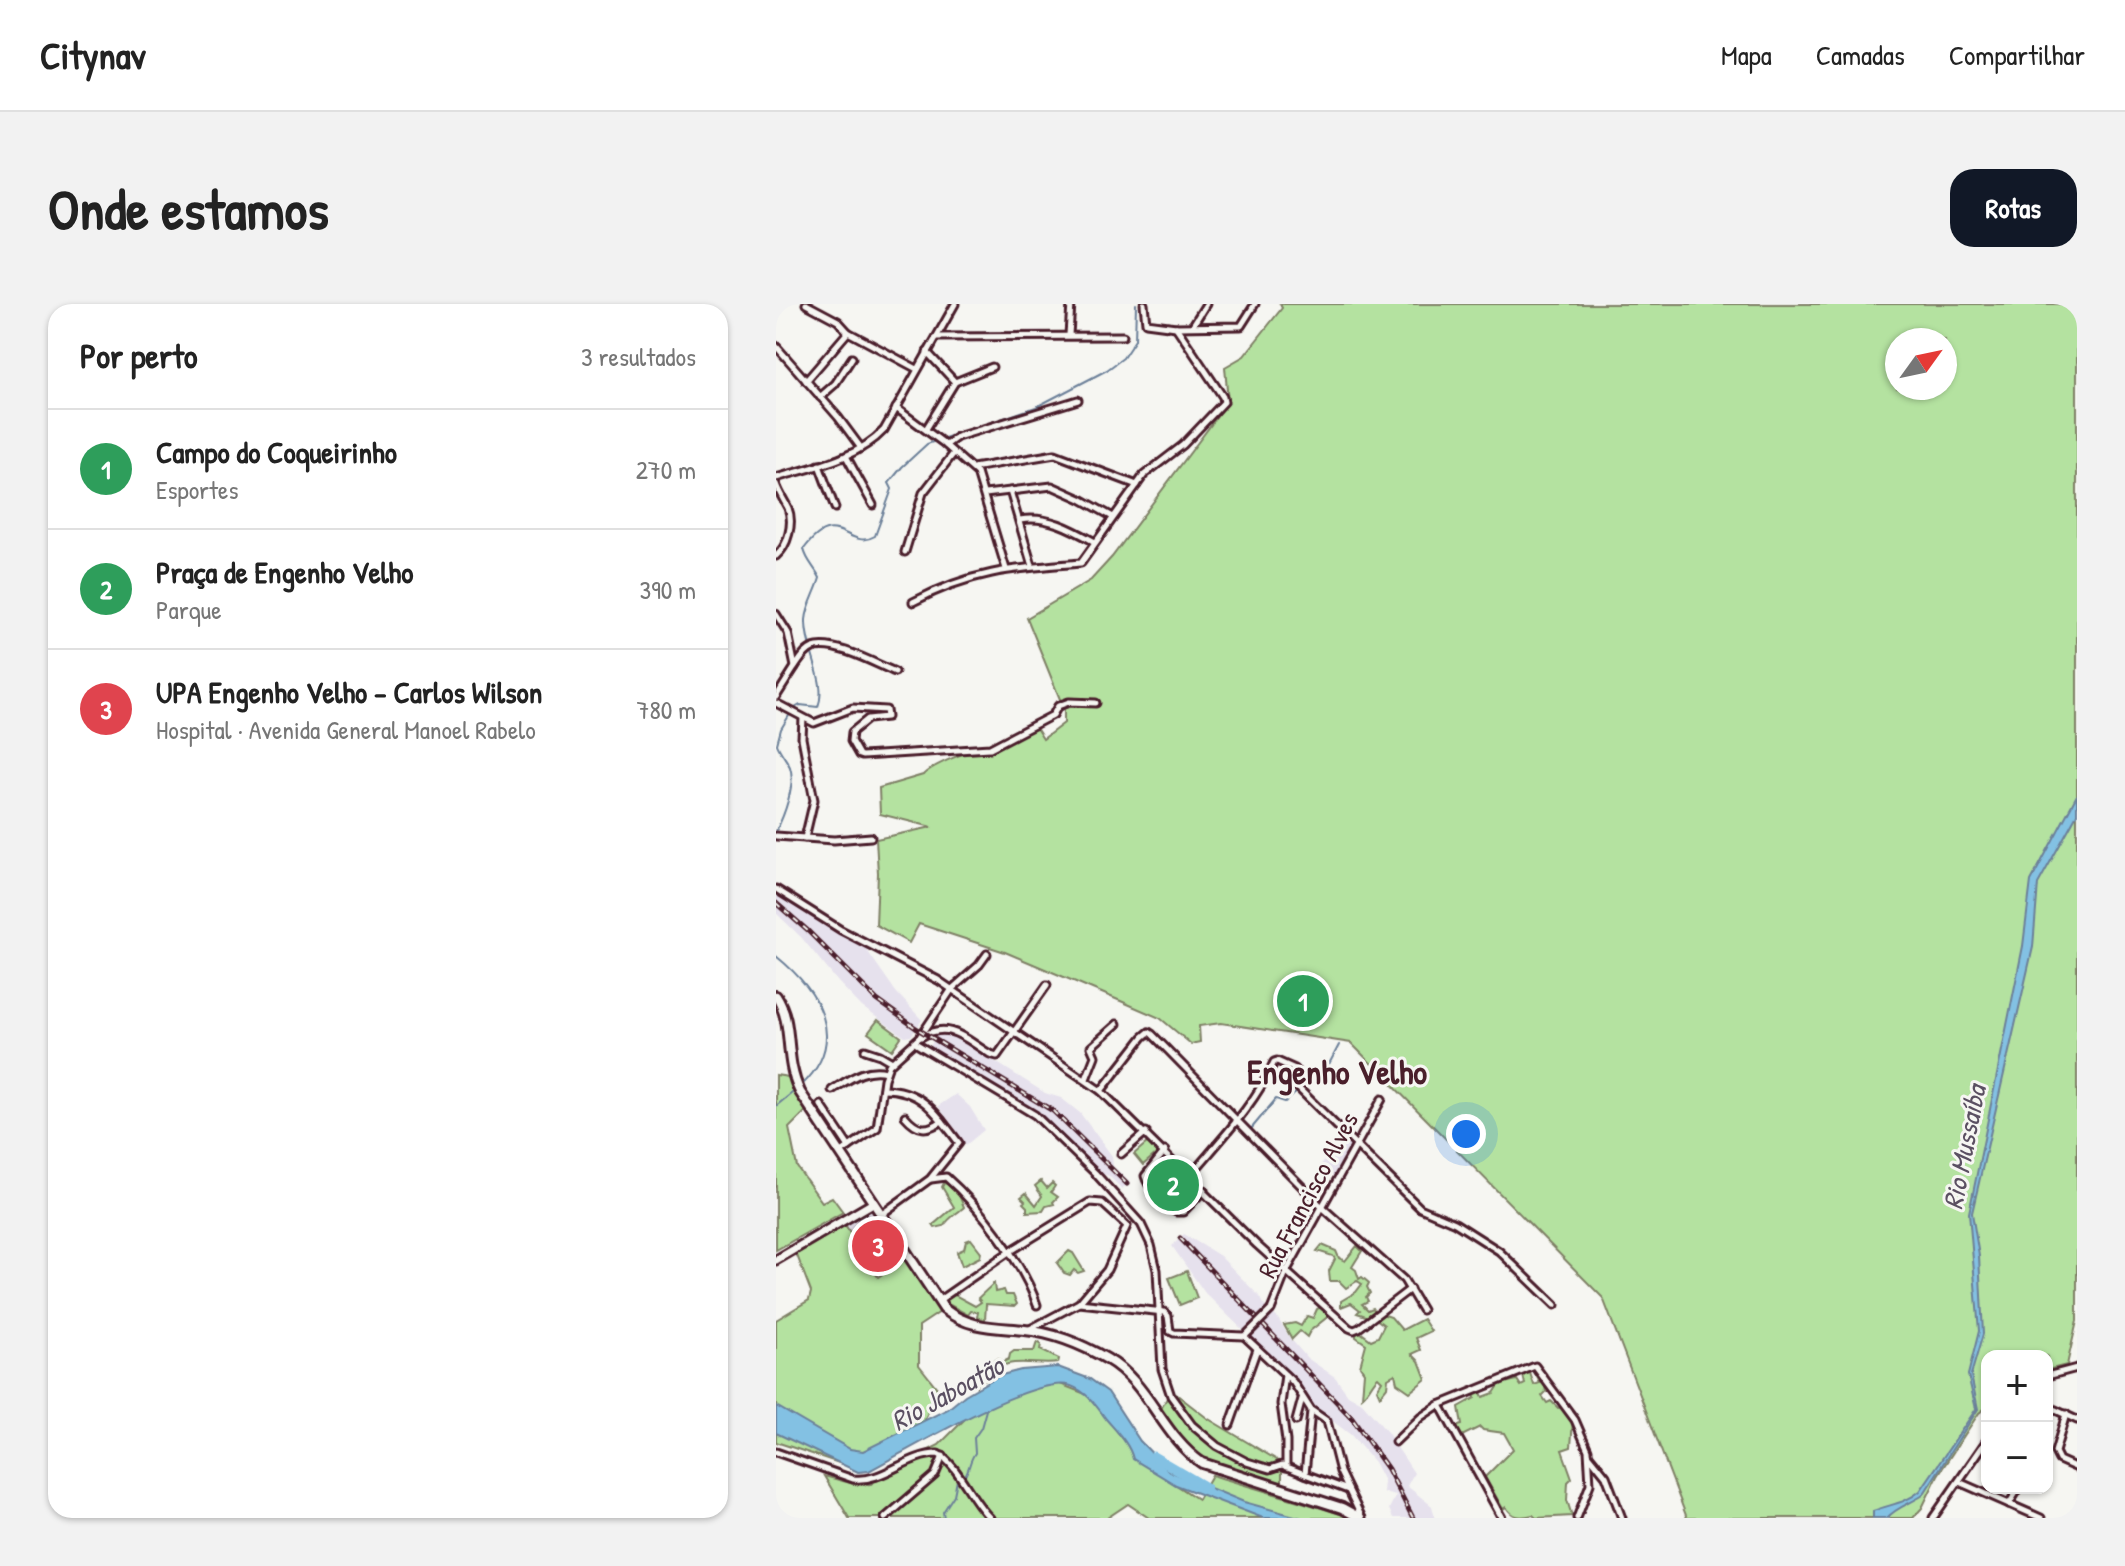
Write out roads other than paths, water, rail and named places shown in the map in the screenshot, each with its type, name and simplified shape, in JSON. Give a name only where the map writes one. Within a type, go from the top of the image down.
[{"type":"main road","points":[[776,996],[787,1021],[788,1051],[800,1092],[938,1302],[952,1315],[975,1326],[1027,1330],[1057,1338],[1109,1360],[1138,1388],[1173,1438],[1202,1463],[1342,1508],[1361,1518]]},
{"type":"main road","points":[[776,1260],[873,1203]]},
{"type":"street","points":[[806,304],[838,321],[848,332],[917,369]]},
{"type":"street","points":[[776,478],[846,456],[873,441],[884,430],[955,304]]},
{"type":"street","points":[[1069,335],[1071,304]]},
{"type":"street","points":[[1144,304],[1146,323],[1176,327],[1241,326],[1255,304]]},
{"type":"street","points":[[1192,326],[1206,304]]},
{"type":"street","points":[[913,602],[969,577],[1006,569],[1081,563],[1144,475],[1183,445],[1224,402],[1176,327]]},
{"type":"street","points":[[806,381],[848,332]]},
{"type":"street","points":[[937,337],[1123,336]]},
{"type":"street","points":[[776,346],[861,448]]},
{"type":"street","points":[[927,352],[955,382]]},
{"type":"street","points":[[820,397],[835,384],[852,358]]},
{"type":"street","points":[[926,429],[955,382],[992,367]]},
{"type":"street","points":[[941,441],[1078,400]]},
{"type":"street","points":[[896,408],[973,468],[985,494],[1006,569]]},
{"type":"street","points":[[905,552],[926,487],[954,453]]},
{"type":"street","points":[[973,468],[1055,454],[1137,485]]},
{"type":"street","points":[[846,456],[873,505]]},
{"type":"street","points":[[819,465],[835,508]]},
{"type":"street","points":[[776,484],[790,519],[785,545],[776,556]]},
{"type":"street","points":[[985,494],[1052,486],[1113,517]]},
{"type":"street","points":[[1010,491],[1032,566]]},
{"type":"street","points":[[1020,520],[1034,518],[1047,521],[1095,542]]},
{"type":"street","points":[[776,614],[788,633],[795,667]]},
{"type":"street","points":[[895,672],[833,647],[810,650],[795,667],[776,700],[814,723],[853,708],[886,710],[887,717],[860,723],[852,732],[851,741],[862,756],[990,748],[1053,715],[1059,705],[1096,703]]},
{"type":"street","points":[[803,717],[802,738],[814,800],[805,838]]},
{"type":"street","points":[[777,836],[834,840],[871,837]]},
{"type":"street","points":[[776,889],[841,930],[952,989],[1086,1079],[1146,1132],[1286,1272],[1354,1330],[1410,1289]]},
{"type":"street","points":[[840,1153],[869,1135],[878,1125],[886,1072],[892,1062],[915,1043],[952,989],[987,954]]},
{"type":"street","points":[[920,1037],[933,1030],[948,1029],[995,1056],[1047,985]]},
{"type":"street","points":[[1086,1079],[1094,1059],[1091,1047],[1117,1024]]},
{"type":"street","points":[[1101,1091],[1149,1032],[1322,1207],[1404,1280],[1422,1310]]},
{"type":"street","points":[[915,1043],[1035,1115],[1141,1224],[1151,1245],[1159,1284],[1162,1369],[1171,1396],[1192,1425],[1217,1446],[1247,1462],[1264,1468],[1286,1467],[1348,1490]]},
{"type":"street","points":[[865,1050],[892,1062]]},
{"type":"street","points":[[1190,1176],[1237,1119],[1276,1061],[1296,1070],[1291,1079],[1300,1090],[1425,1212],[1455,1223],[1499,1251],[1555,1305]]},
{"type":"street","points":[[832,1090],[864,1072],[875,1069],[886,1072]]},
{"type":"street","points":[[881,1214],[930,1179],[959,1143],[942,1121],[911,1093],[883,1089]]},
{"type":"street","name":"Rua Francisco Alves","points":[[1245,1335],[1271,1310],[1286,1272],[1382,1099]]},
{"type":"street","points":[[821,1105],[849,1147]]},
{"type":"street","points":[[905,1116],[914,1126],[929,1130]]},
{"type":"street","points":[[923,1139],[929,1130],[942,1121]]},
{"type":"street","points":[[1121,1154],[1146,1132]]},
{"type":"street","points":[[1165,1151],[1145,1176],[1148,1184],[1165,1202],[1176,1212],[1183,1212],[1204,1190]]},
{"type":"street","points":[[930,1179],[943,1176],[949,1179],[1009,1252],[1027,1278],[1037,1305]]},
{"type":"street","points":[[938,1302],[1009,1252],[1093,1201],[1102,1203],[1127,1226],[1107,1270],[1079,1303],[1027,1330]]},
{"type":"street","points":[[1122,1219],[1130,1211]]},
{"type":"street","points":[[1079,1303],[1159,1311],[1167,1314],[1171,1333],[1245,1335],[1285,1374],[1311,1410],[1328,1423],[1338,1464],[1361,1518]]},
{"type":"street","points":[[1230,1425],[1257,1349]]},
{"type":"street","points":[[1395,1442],[1421,1417],[1440,1405],[1531,1366],[1537,1367],[1578,1424],[1589,1455],[1590,1484],[1577,1518]]},
{"type":"street","points":[[2053,1374],[2077,1368]]},
{"type":"street","points":[[1285,1374],[1281,1411],[1286,1467]]},
{"type":"street","points":[[1296,1421],[1302,1398]]},
{"type":"street","points":[[1440,1405],[1502,1518]]},
{"type":"street","points":[[2053,1409],[2077,1420]]},
{"type":"street","points":[[1305,1474],[1311,1410]]},
{"type":"street","points":[[2066,1414],[2055,1450],[2059,1460],[2077,1468]]},
{"type":"street","points":[[1933,1518],[1981,1449]]},
{"type":"street","points":[[776,1452],[863,1480],[873,1479],[920,1457],[938,1454],[953,1466],[971,1497],[990,1518]]},
{"type":"street","points":[[1589,1455],[1606,1476],[1622,1518]]},
{"type":"street","points":[[885,1518],[935,1475],[943,1456]]},
{"type":"street","points":[[1959,1482],[2041,1518]]},
{"type":"street","points":[[2009,1505],[2015,1494]]},
{"type":"water","name":"Rio Mussaíba","points":[[2077,795],[2077,814],[2038,884],[2033,947],[1972,1213],[1979,1256],[1983,1334],[1971,1375],[1978,1409],[1923,1495],[1887,1518],[1873,1518],[1873,1511],[1903,1501],[1920,1491],[1976,1409],[1968,1375],[1979,1331],[1969,1213],[2023,946],[2031,881]]},
{"type":"water","points":[[1058,1367],[1090,1379],[1108,1392],[1140,1441],[1169,1471],[1244,1502],[1302,1518],[1263,1518],[1176,1485],[1133,1459],[1126,1443],[1095,1404],[1071,1386],[1054,1385],[1001,1402],[869,1471],[858,1472],[776,1433],[776,1406],[850,1449],[863,1451],[948,1409],[998,1376],[1021,1370]]},
{"type":"waterway","points":[[793,709],[800,705],[818,707],[820,697],[806,620],[820,578],[804,549],[815,536],[834,529],[857,538],[875,536],[892,489],[889,483],[927,444],[1036,407],[1107,370],[1123,358],[1135,340],[1136,304]]},
{"type":"waterway","points":[[776,831],[786,809],[791,782],[790,767],[777,744],[790,714]]},
{"type":"waterway","points":[[776,956],[805,984],[823,1016],[826,1033],[824,1050],[816,1068],[802,1085]]},
{"type":"waterway","points":[[1246,1135],[1276,1099],[1285,1102],[1328,1066],[1339,1045]]},
{"type":"waterway","points":[[776,1106],[797,1089]]},
{"type":"waterway","points":[[1172,1203],[1189,1180]]},
{"type":"waterway","points":[[964,1477],[975,1453],[974,1438],[981,1428],[986,1410]]},
{"type":"waterway","name":"Rio Jaboatão","points":[[1153,1456],[1206,1487]]},
{"type":"waterway","points":[[944,1518],[943,1512],[954,1495],[957,1480]]},
{"type":"railway","points":[[776,903],[877,1000],[916,1028],[1053,1111],[1127,1184]]},
{"type":"railway","points":[[1180,1238],[1351,1417],[1388,1469],[1413,1518]]},
{"type":"place","name":"Campo do Coqueirinho","points":[[1303,1001]]},
{"type":"place","name":"Praça de Engenho Velho","points":[[1173,1185]]},
{"type":"place","name":"UPA Engenho Velho – Carlos Wilson","points":[[878,1246]]},
{"type":"district","name":"Engenho Velho","points":[[1337,1072]]}]
